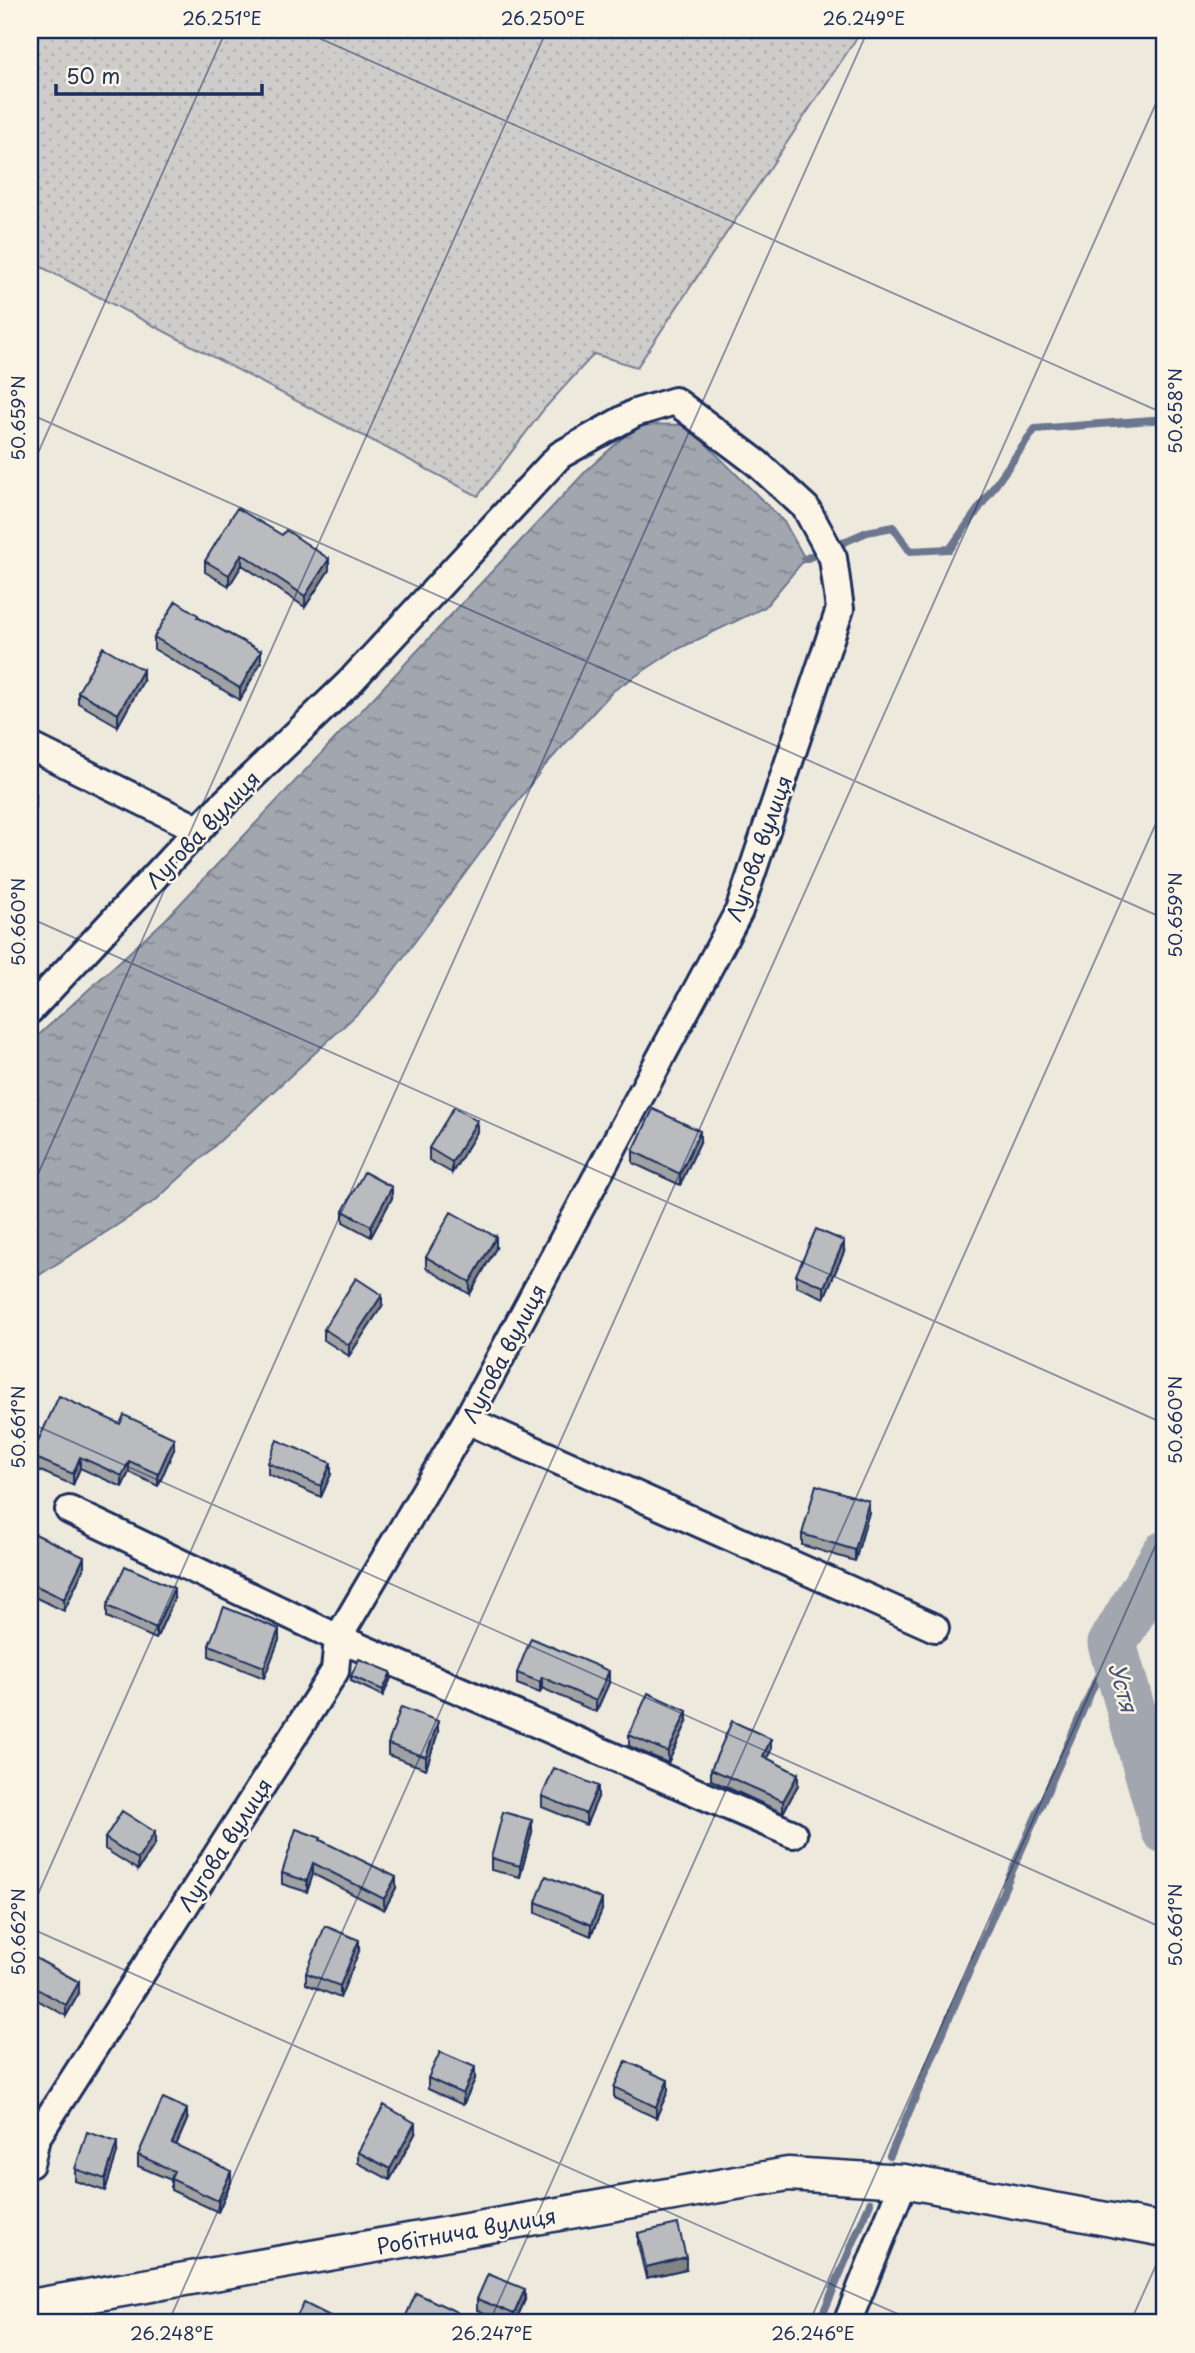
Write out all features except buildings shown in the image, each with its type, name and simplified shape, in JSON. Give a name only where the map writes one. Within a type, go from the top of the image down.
[{"type":"street","name":"Лугова вулиця","points":[[30,1010],[198,829],[349,683],[560,454],[635,413],[675,401],[757,463],[806,508],[833,558],[840,609],[739,911],[467,1420],[338,1638],[335,1671],[36,2138],[30,2164]]},
{"type":"street","points":[[30,746],[198,829]]},
{"type":"street","points":[[467,1420],[935,1628]]},
{"type":"street","points":[[69,1510],[338,1638],[793,1834]]},
{"type":"street","name":"Робітнича вулиця","points":[[30,2306],[788,2174],[904,2181],[1165,2230]]},
{"type":"street","points":[[847,2323],[904,2181]]},
{"type":"shaded area","points":[[30,30],[862,30],[637,367],[594,354],[544,409],[478,496],[30,261]]},
{"type":"water","points":[[638,424],[687,425],[785,523],[805,559],[765,607],[672,652],[613,691],[542,769],[371,1001],[156,1200],[30,1281],[30,1043],[165,920],[587,470]]},
{"type":"waterway","points":[[805,559],[867,532],[893,527],[910,551],[950,549],[1035,429],[1165,419]]},
{"type":"waterway","name":"Устя","points":[[1165,1555],[1112,1644],[1165,1829]]},
{"type":"waterway","points":[[890,2156],[1112,1644]]},
{"type":"waterway","points":[[819,2323],[870,2203]]}]
